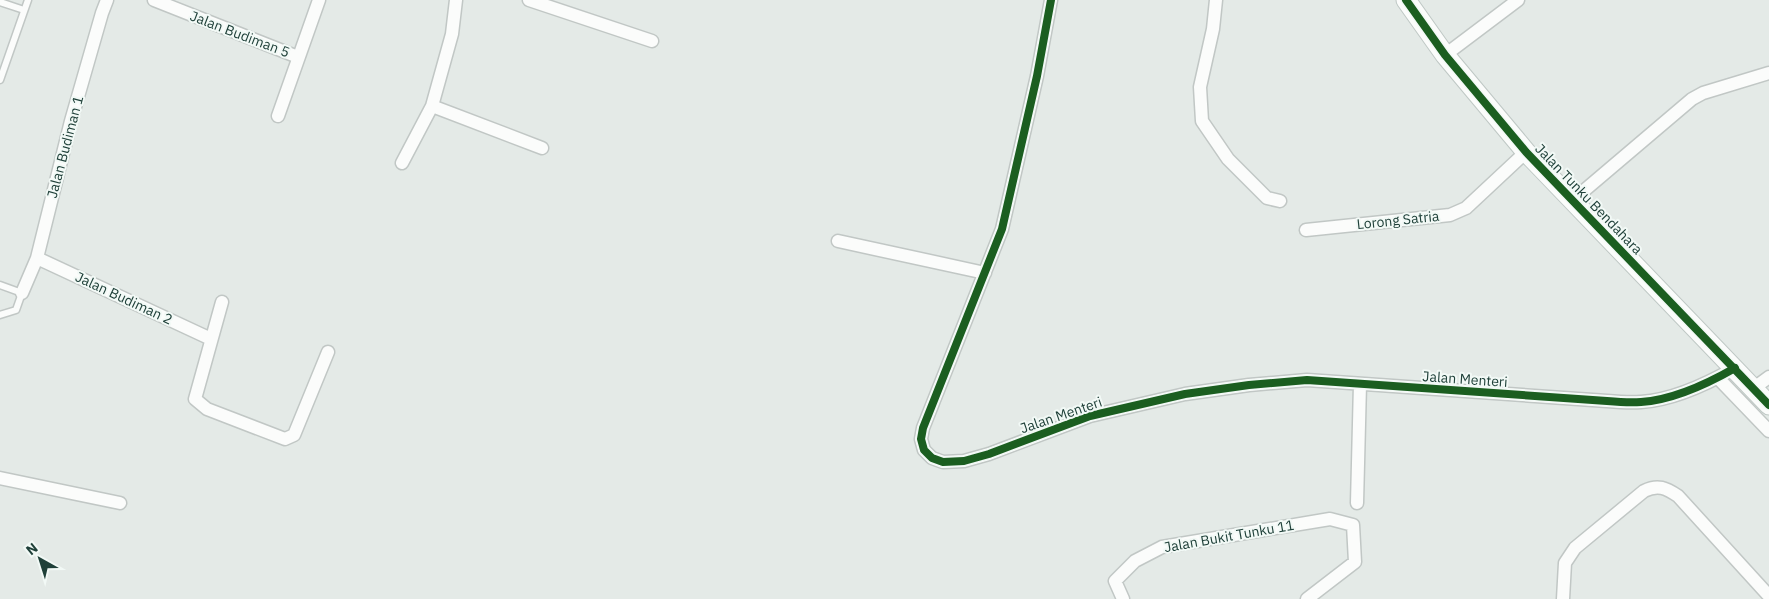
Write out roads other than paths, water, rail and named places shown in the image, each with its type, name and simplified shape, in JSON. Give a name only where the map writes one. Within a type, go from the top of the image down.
[{"type":"street","name":"Jalan Budiman 1","points":[[22,293],[37,258],[71,121],[107,0]]},
{"type":"street","name":"Jalan Budiman 5","points":[[154,0],[298,57]]},
{"type":"street","points":[[278,116],[319,0]]},
{"type":"street","points":[[402,163],[432,106],[452,34],[456,0]]},
{"type":"street","points":[[529,0],[652,41]]},
{"type":"street","name":"Jalan Menteri","points":[[1051,0],[1037,76],[1002,229],[923,428],[921,439],[924,450],[932,458],[943,462],[964,461],[1090,416],[1185,394],[1249,384],[1307,380],[1583,400],[1641,402],[1663,399],[1702,385],[1735,368]]},
{"type":"street","points":[[1216,0],[1213,29],[1200,87],[1202,122],[1228,159],[1267,198],[1280,201]]},
{"type":"street","name":"Jalan Tunku Bendahara","points":[[1406,0],[1446,54],[1526,152],[1769,405]]},
{"type":"street","points":[[1446,54],[1518,0]]},
{"type":"street","points":[[1573,200],[1681,106],[1703,93],[1769,73]]},
{"type":"street","points":[[432,106],[542,148]]},
{"type":"street","name":"Lorong Satria","points":[[1306,230],[1450,215],[1466,208],[1526,152]]},
{"type":"street","points":[[838,241],[985,273]]},
{"type":"street","name":"Jalan Budiman 2","points":[[37,258],[211,338]]},
{"type":"street","points":[[222,302],[195,399],[207,409],[285,439],[294,435],[328,352]]},
{"type":"street","points":[[1754,388],[1769,377]]},
{"type":"street","points":[[1718,378],[1769,431]]},
{"type":"street","points":[[1357,502],[1360,384]]},
{"type":"street","points":[[0,478],[120,502]]},
{"type":"street","points":[[1563,599],[1565,564],[1575,548],[1644,491],[1653,486],[1666,488],[1678,496],[1769,596]]},
{"type":"street","name":"Jalan Bukit Tunku 11","points":[[1123,599],[1115,581],[1135,561],[1162,546],[1330,519],[1354,524],[1355,562],[1307,599]]},
{"type":"lane","points":[[0,80],[28,0]]},
{"type":"lane","points":[[0,2],[24,10]]},
{"type":"lane","points":[[0,284],[22,293],[16,310],[0,315]]}]
